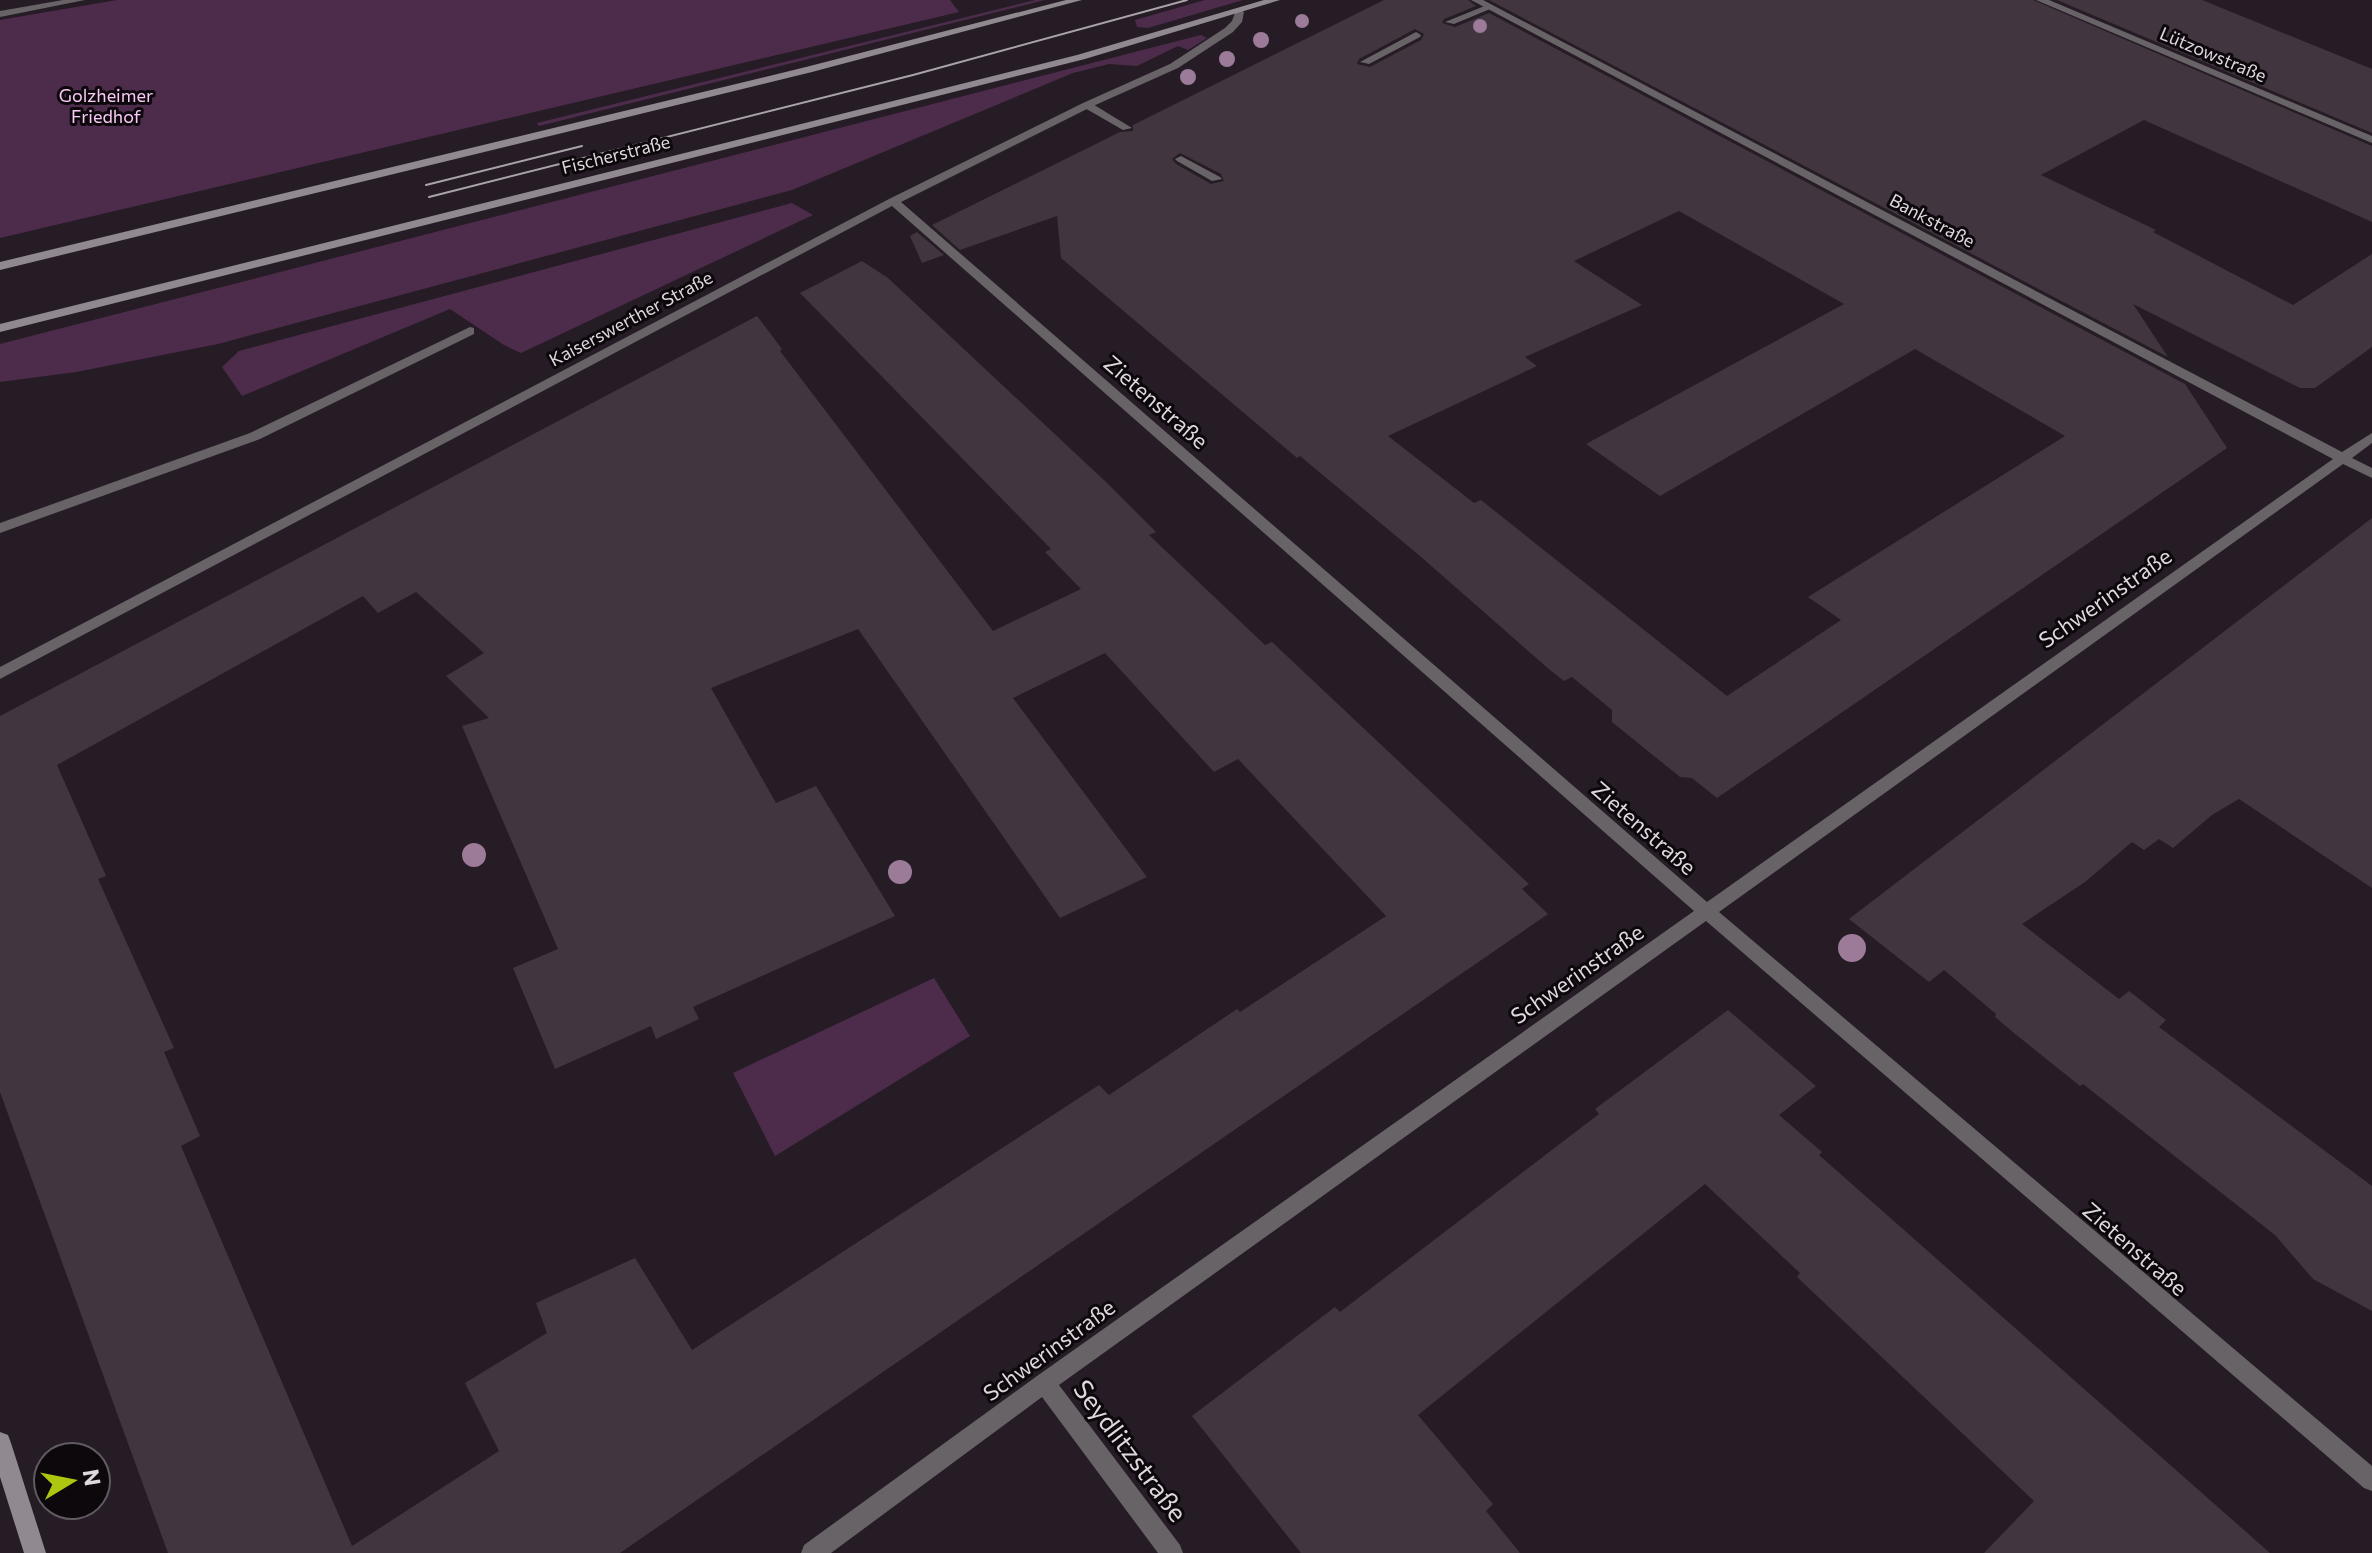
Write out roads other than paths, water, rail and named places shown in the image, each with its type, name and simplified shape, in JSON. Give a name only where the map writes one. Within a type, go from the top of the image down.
[{"type":"main road","name":"Fischerstraße","points":[[0,266],[319,186],[864,57],[1077,0]]},
{"type":"main road","points":[[1239,12],[1275,0]]},
{"type":"main road","name":"Fischerstraße","points":[[0,328],[1066,61],[1239,12]]},
{"type":"main road","points":[[0,1443],[35,1553]]},
{"type":"street","points":[[0,14],[80,0]]},
{"type":"street","name":"Bankstraße","points":[[1476,0],[2372,474]]},
{"type":"street","name":"Lützowstraße","points":[[2041,0],[2372,140]]},
{"type":"street","points":[[1450,22],[1490,7]]},
{"type":"street","name":"Kaiserswerther Straße","points":[[0,674],[893,201],[1204,49],[1237,22],[1239,12]]},
{"type":"street","points":[[1365,62],[1416,35]]},
{"type":"street","points":[[1087,105],[1127,128]]},
{"type":"street","points":[[1181,159],[1216,179]]},
{"type":"street","name":"Zietenstraße","points":[[893,201],[1706,911],[2372,1480]]},
{"type":"street","points":[[5,523],[162,471],[255,436],[470,331]]},
{"type":"street","name":"Schwerinstraße","points":[[812,1553],[1044,1383],[2372,437]]},
{"type":"street","name":"Seydlitzstraße","points":[[1044,1383],[1172,1553]]},
{"type":"tram line","points":[[429,197],[913,75],[1187,0]]},
{"type":"tram line","points":[[426,185],[582,146]]},
{"type":"park label","name":"Golzheimer Friedhof","points":[[106,106]]}]
